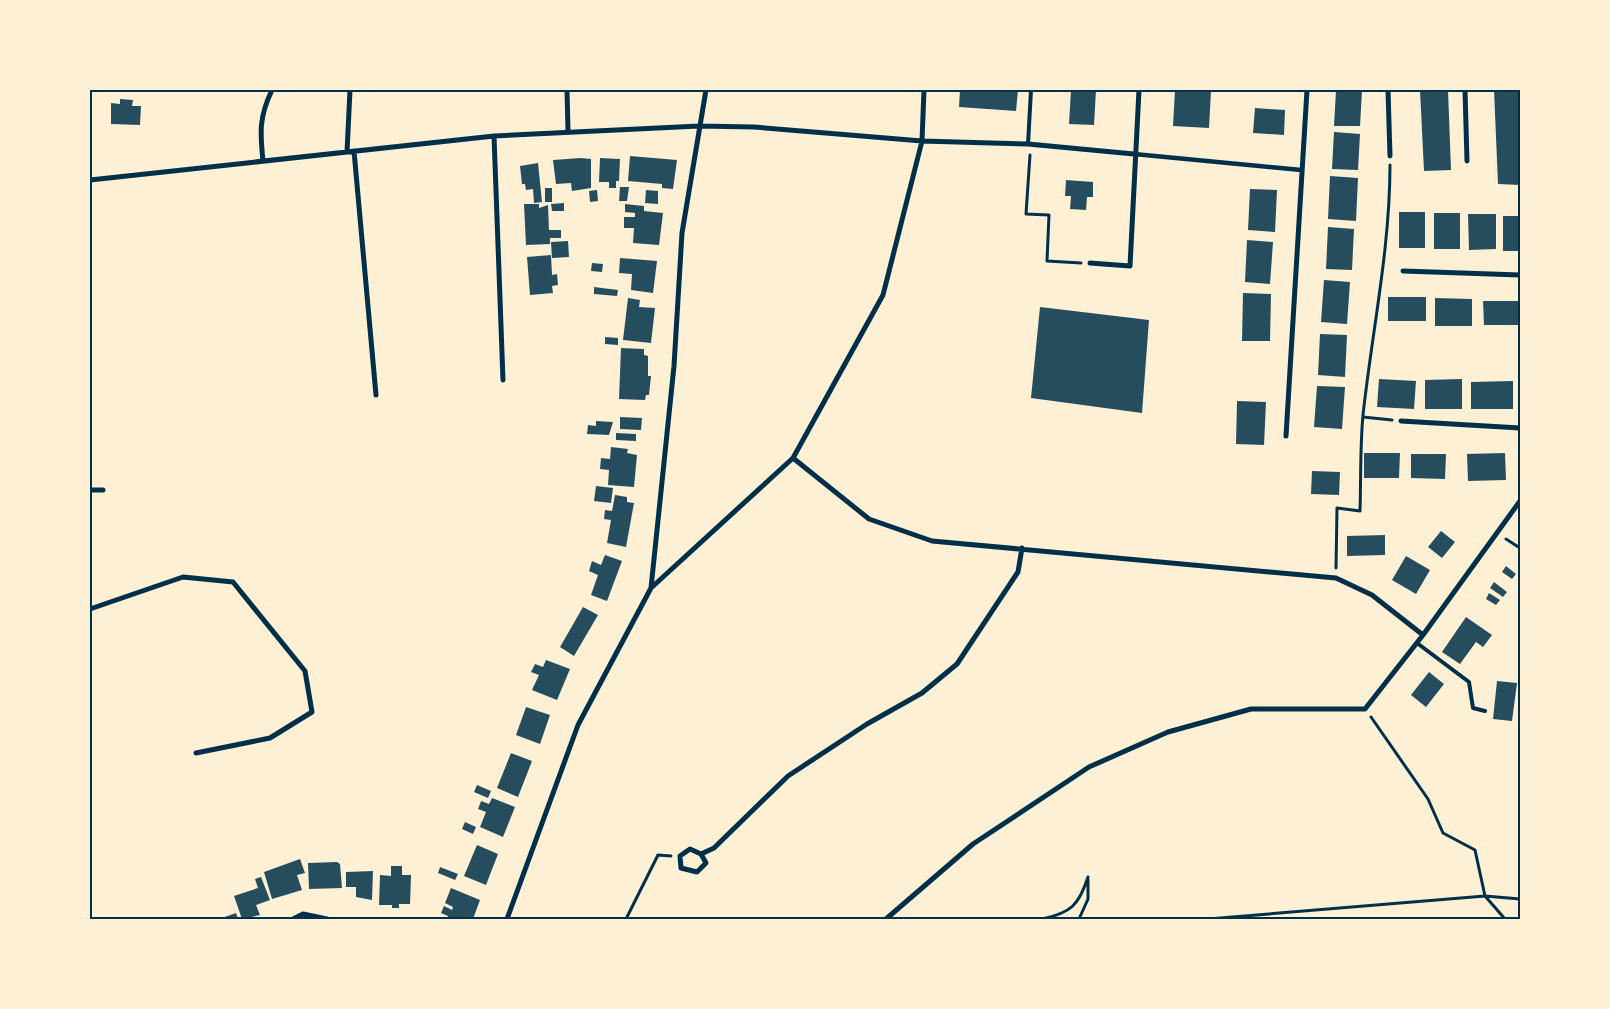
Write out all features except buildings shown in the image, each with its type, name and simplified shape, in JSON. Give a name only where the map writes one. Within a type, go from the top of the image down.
[{"type":"street","points":[[263,161],[260,127],[264,106],[272,90]]},
{"type":"street","points":[[347,152],[350,90]]},
{"type":"street","points":[[567,90],[568,131]]},
{"type":"street","points":[[651,588],[674,366],[682,233],[706,90]]},
{"type":"street","points":[[507,919],[578,725],[651,588],[793,458],[883,295],[922,141],[924,90]]},
{"type":"street","points":[[1090,263],[1130,266],[1134,154],[1139,90]]},
{"type":"street","points":[[1286,436],[1307,90]]},
{"type":"street","points":[[1388,90],[1390,156]]},
{"type":"street","points":[[1465,90],[1467,161]]},
{"type":"street","points":[[90,180],[494,136],[699,126],[754,127],[922,141],[1029,144],[1301,170]]},
{"type":"street","points":[[494,136],[503,380]]},
{"type":"street","points":[[354,152],[376,395]]},
{"type":"street","points":[[1404,271],[1520,275]]},
{"type":"street","points":[[1401,421],[1520,428]]},
{"type":"street","points":[[793,458],[869,518],[932,541],[1336,578],[1372,596],[1423,635]]},
{"type":"street","points":[[90,490],[103,490]]},
{"type":"street","points":[[886,919],[973,844],[1089,767],[1168,732],[1252,709],[1365,709],[1423,635],[1520,501]]},
{"type":"street","points":[[701,854],[706,863],[697,872],[682,868],[680,856],[690,849],[701,854],[714,848],[788,776],[867,724],[922,693],[957,664],[1018,572],[1022,548]]},
{"type":"street","points":[[90,609],[183,577],[233,582],[305,671],[312,712],[270,738],[196,753]]},
{"type":"street","points":[[293,919],[303,914],[327,919]]},
{"type":"lane","points":[[1029,144],[1031,90]]},
{"type":"lane","points":[[1416,643],[1469,682],[1473,708],[1485,711]]},
{"type":"path","points":[[1029,144],[1026,214],[1048,215],[1047,261],[1090,263]]},
{"type":"path","points":[[1336,578],[1337,508],[1360,511],[1363,417],[1390,198],[1390,156]]},
{"type":"path","points":[[1363,417],[1401,421]]},
{"type":"path","points":[[1498,532],[1520,548]]},
{"type":"path","points":[[1380,727],[1428,799],[1443,833],[1475,850],[1485,896],[1505,919]]},
{"type":"path","points":[[626,919],[658,855]]},
{"type":"path","points":[[1042,919],[1070,910],[1083,891],[1088,877],[1088,899],[1079,919]]},
{"type":"path","points":[[1208,919],[1485,896],[1520,899]]}]
